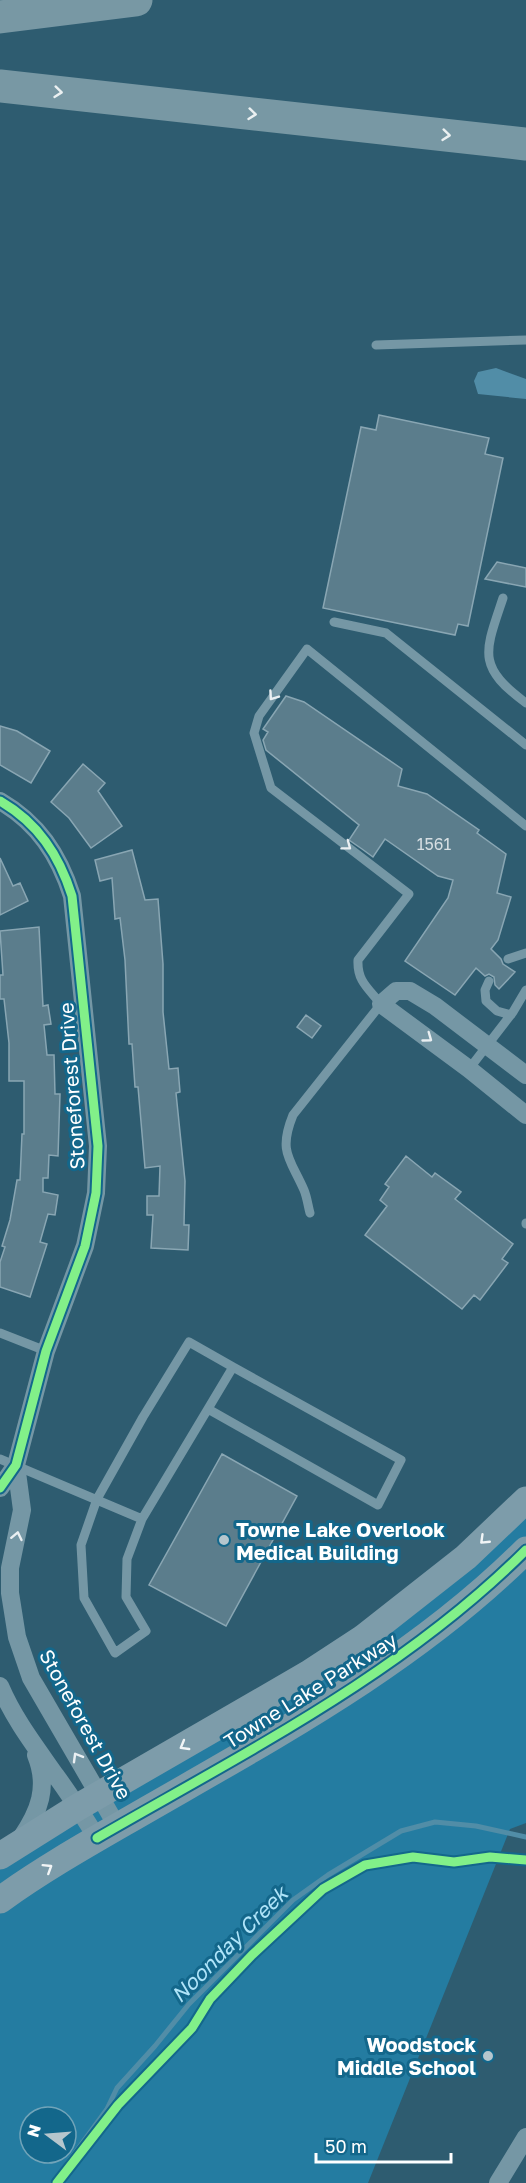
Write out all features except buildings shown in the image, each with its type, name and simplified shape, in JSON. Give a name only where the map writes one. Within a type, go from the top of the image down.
[{"type":"highway","points":[[0,17],[136,0]]},
{"type":"highway","points":[[0,86],[526,144]]},
{"type":"main road","name":"Towne Lake Parkway","points":[[7,1851],[88,1801],[255,1706],[363,1638],[466,1557],[526,1500]]},
{"type":"main road","name":"Towne Lake Parkway","points":[[0,1900],[107,1832],[322,1708],[374,1674],[472,1599],[526,1550]]},
{"type":"street","name":"Stoneforest Drive","points":[[0,801],[14,808],[34,826],[51,847],[64,870],[72,896],[99,1146],[96,1193],[85,1246],[46,1351],[0,1488]]},
{"type":"street","points":[[526,1075],[435,1006],[410,991],[396,991],[381,1004],[470,1069],[526,1115]]},
{"type":"street","name":"Stoneforest Drive","points":[[8,1462],[22,1510],[10,1568],[10,1593],[17,1637],[31,1678],[88,1801],[107,1832]]},
{"type":"street","name":"Stoneforest Drive","points":[[0,1686],[9,1707],[30,1740],[88,1801]]},
{"type":"street","points":[[7,1851],[35,1816],[43,1794],[41,1771],[30,1740]]},
{"type":"street","points":[[498,2183],[526,2139]]},
{"type":"lane","points":[[376,345],[526,340]]},
{"type":"lane","points":[[503,598],[492,631],[489,659],[492,671],[499,681],[526,703]]},
{"type":"lane","points":[[334,622],[386,633],[526,745]]},
{"type":"lane","points":[[310,1213],[305,1191],[290,1162],[285,1144],[286,1131],[293,1115],[381,1004],[360,979],[357,972],[358,960],[410,894],[271,788],[254,733],[259,716],[307,649],[526,826]]},
{"type":"lane","points":[[508,959],[526,952]]},
{"type":"lane","points":[[489,981],[485,990],[486,1000],[497,1011],[512,1015]]},
{"type":"lane","points":[[470,1069],[512,1015],[526,990]]},
{"type":"lane","points":[[0,1333],[46,1351]]},
{"type":"lane","points":[[208,1409],[378,1505],[401,1460],[189,1342],[97,1499],[81,1545],[84,1598],[115,1653],[146,1630],[126,1597],[127,1559],[142,1519],[233,1367]]},
{"type":"lane","points":[[8,1462],[142,1519]]},
{"type":"shaded area","points":[[496,368],[526,379],[526,399],[478,394],[474,381],[478,372]]},
{"type":"shaded area","points":[[526,1499],[526,1823],[510,1829],[368,2183],[0,2183],[0,1863],[327,1649]]},
{"type":"waterway","name":"Noonday Creek","points":[[53,2183],[107,2109],[117,2088],[189,2004],[293,1900],[328,1875],[401,1831],[435,1822],[476,1826],[526,1837]]},
{"type":"cycle path","points":[[0,801],[25,819],[45,841],[61,867],[72,896],[98,1146],[96,1193],[85,1246],[46,1351],[16,1465],[0,1488]]},
{"type":"cycle path","points":[[97,1838],[266,1742],[375,1673],[428,1635],[526,1550]]},
{"type":"cycle path","points":[[57,2183],[118,2105],[192,2028],[210,1999],[252,1955],[323,1889],[365,1865],[413,1857],[454,1862],[490,1857],[526,1860]]},
{"type":"place","name":"Towne Lake Overlook Medical Building","points":[[224,1540]]},
{"type":"place","name":"Woodstock Middle School","points":[[488,2056]]}]
